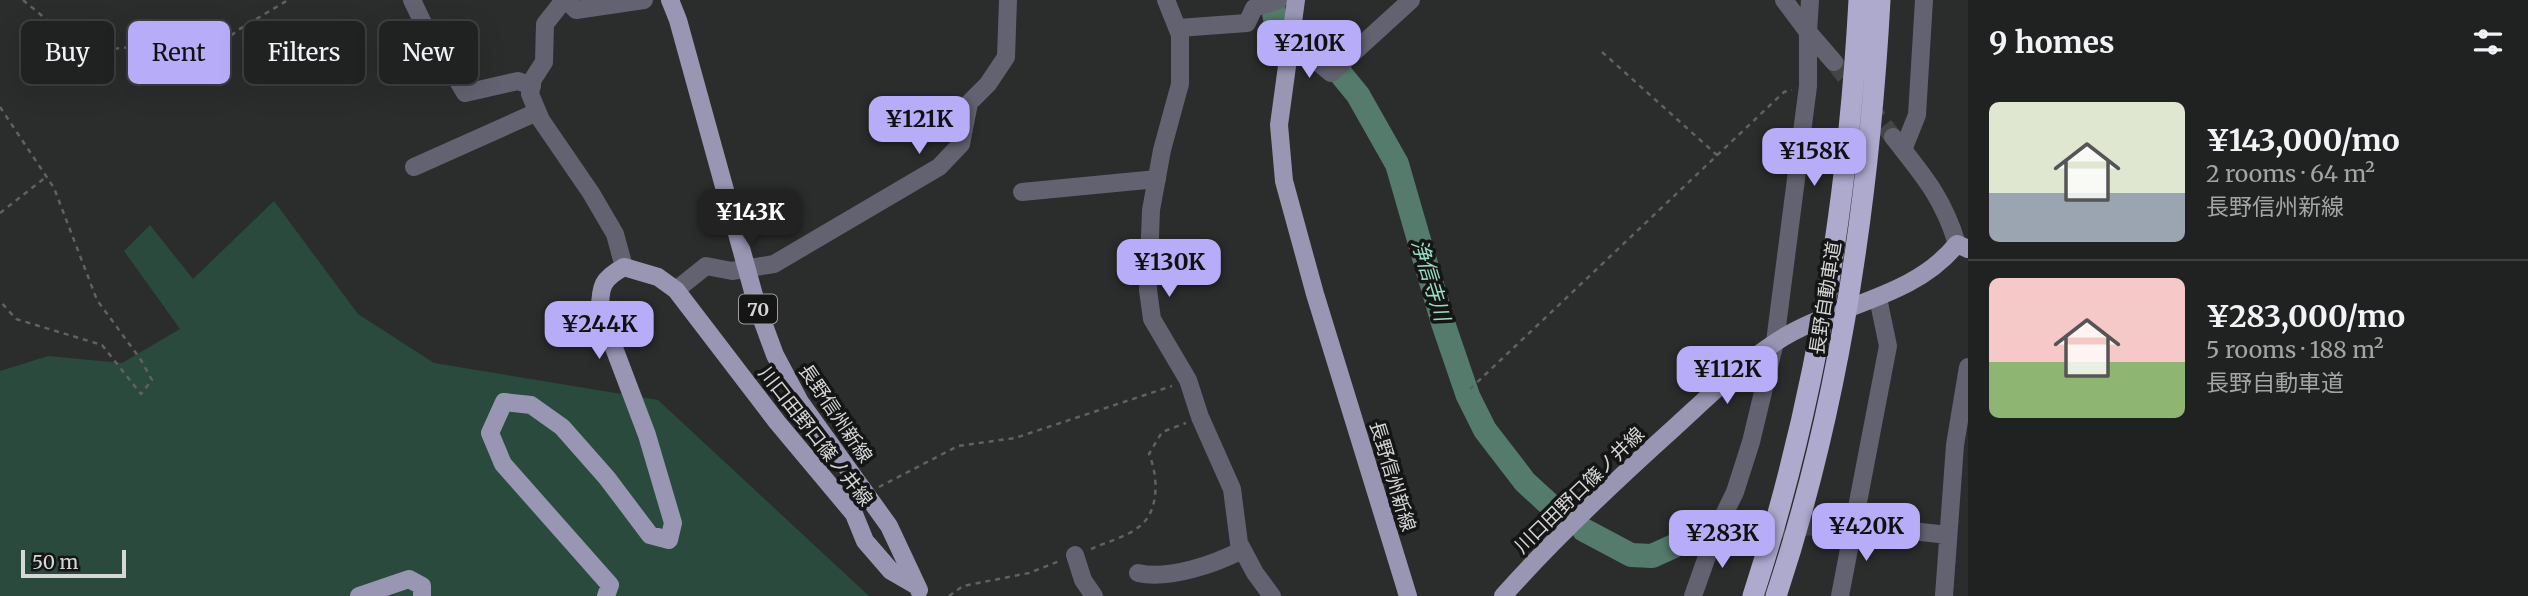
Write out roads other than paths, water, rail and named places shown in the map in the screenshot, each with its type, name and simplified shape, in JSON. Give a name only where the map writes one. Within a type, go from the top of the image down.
[{"type":"highway","name":"長野自動車道","points":[[1753,596],[1792,464],[1815,365],[1845,167],[1859,0]]},
{"type":"highway","name":"長野自動車道","points":[[1776,596],[1810,481],[1838,362],[1854,263],[1880,0]]},
{"type":"main road","name":"長野信州新線","points":[[670,0],[682,33],[757,306],[775,355],[800,402],[889,526],[920,591]]},
{"type":"main road","name":"長野信州新線","points":[[1296,0],[1279,125],[1284,181],[1315,294],[1408,596]]},
{"type":"main road","name":"川口田野口篠ノ井線","points":[[1503,596],[1544,550],[1637,461],[1736,372],[1775,342],[1804,324],[1878,298],[1915,278],[1963,246]]},
{"type":"main road","name":"川口田野口篠ノ井線","points":[[624,267],[658,277],[676,290],[777,422],[854,514],[865,541],[891,571],[920,591]]},
{"type":"main road","points":[[606,596],[610,585],[503,464],[490,433],[504,402],[531,405],[562,427],[607,478],[650,535],[669,540],[673,523],[647,435],[600,311],[600,289],[612,274],[624,267]]},
{"type":"main road","points":[[359,596],[409,579],[422,586],[422,596]]},
{"type":"street","points":[[412,0],[465,93],[518,81],[532,86]]},
{"type":"street","points":[[624,267],[615,234],[591,192],[537,112],[530,94],[544,62],[545,24],[565,0],[576,10],[644,0]]},
{"type":"street","points":[[676,290],[705,266],[732,271],[774,264],[939,167],[961,144],[969,103],[988,83],[1006,57],[1008,0]]},
{"type":"street","points":[[1165,0],[1180,35],[1180,84],[1157,179],[1150,224],[1148,290],[1152,319],[1188,380],[1200,417],[1232,489],[1239,543],[1266,594]]},
{"type":"street","points":[[1178,28],[1247,23],[1254,8],[1279,0]]},
{"type":"street","points":[[1290,39],[1331,73],[1411,0]]},
{"type":"street","points":[[1784,0],[1834,62]]},
{"type":"street","points":[[1693,596],[1716,531],[1735,492],[1751,442],[1775,342],[1808,86],[1810,0]]},
{"type":"street","points":[[1924,0],[1917,115],[1898,144],[1933,187],[1963,246]]},
{"type":"street","points":[[414,167],[537,112]]},
{"type":"street","points":[[1022,192],[1157,179]]},
{"type":"street","points":[[1840,596],[1888,346],[1878,298]]},
{"type":"street","points":[[1944,596],[1955,444],[1968,367]]},
{"type":"street","points":[[1829,525],[1874,521],[1912,531],[1948,535]]},
{"type":"street","points":[[1716,531],[1740,532]]},
{"type":"street","points":[[1138,573],[1150,576],[1190,569],[1219,562],[1242,550]]},
{"type":"street","points":[[1075,555],[1083,580],[1094,596]]},
{"type":"waterway","name":"浄信寺川","points":[[1272,0],[1275,19]]},
{"type":"waterway","name":"浄信寺川","points":[[1318,55],[1340,73],[1358,95],[1397,164],[1443,323],[1468,396],[1485,430],[1525,482],[1561,515]]},
{"type":"waterway","name":"浄信寺川","points":[[1584,530],[1631,555],[1652,556],[1674,546]]},
{"type":"tunnel","points":[[1834,62],[1893,137]]},
{"type":"tunnel","points":[[1740,532],[1829,525]]}]
